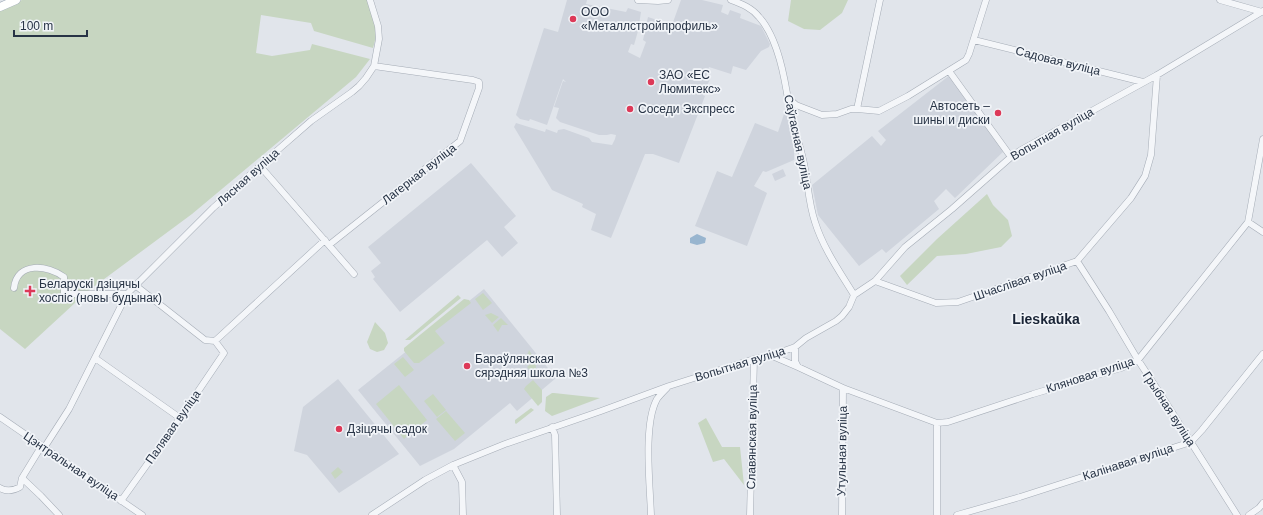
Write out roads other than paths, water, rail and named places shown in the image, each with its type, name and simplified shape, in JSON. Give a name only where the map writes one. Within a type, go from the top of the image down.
[{"type":"main road","points":[[0,7],[16,0]]},
{"type":"street","points":[[370,0],[378,26],[379,39],[374,66]]},
{"type":"street","points":[[638,0],[668,0]]},
{"type":"street","name":"Саўгасная вуліца","points":[[731,0],[748,8],[760,18],[765,25],[776,51],[804,160],[815,222],[828,250],[854,295]]},
{"type":"street","points":[[857,109],[880,0]]},
{"type":"street","points":[[788,98],[796,105],[822,115],[837,114],[851,109],[879,111],[908,96],[966,60],[974,40],[986,0]]},
{"type":"street","points":[[1220,0],[1263,12]]},
{"type":"street","name":"Вопытная вуліца","points":[[372,515],[425,480],[453,465],[552,427],[669,386],[794,347],[842,316],[849,307],[854,295],[875,281],[905,247],[952,209],[1011,157],[1021,150],[1157,75],[1263,12]]},
{"type":"street","name":"Садовая вуліца","points":[[974,40],[1143,82]]},
{"type":"street","name":"Лагерная вуліца","points":[[215,341],[327,242],[460,141],[479,88],[479,82],[474,80],[374,66]]},
{"type":"street","name":"Лясная вуліца","points":[[0,488],[8,491],[20,487],[22,478],[68,409],[127,294],[213,208],[311,121],[359,86],[374,66]]},
{"type":"street","points":[[949,70],[1011,157]]},
{"type":"street","name":"Шчаслівая вуліца","points":[[875,281],[936,303],[948,303],[958,302],[1077,261],[1132,198],[1145,176],[1150,155],[1157,75]]},
{"type":"street","name":"Кляновая вуліца","points":[[937,423],[948,422],[1033,394],[1121,368],[1138,360],[1248,222],[1263,140]]},
{"type":"street","points":[[260,166],[354,274]]},
{"type":"street","points":[[1248,222],[1263,232]]},
{"type":"street","name":"Грыбная вуліца","points":[[1077,261],[1110,311],[1138,360],[1237,515]]},
{"type":"street","points":[[14,288],[16,280],[22,273],[26,270],[36,268],[52,270],[64,277],[64,294],[127,294]]},
{"type":"street","points":[[136,285],[205,340],[215,341]]},
{"type":"street","name":"Палявая вуліца","points":[[121,501],[224,353],[215,341]]},
{"type":"street","points":[[794,347],[798,367]]},
{"type":"street","points":[[1191,442],[1263,354]]},
{"type":"street","points":[[770,355],[843,388],[937,423],[937,515]]},
{"type":"street","points":[[95,358],[180,418]]},
{"type":"street","name":"Славянская вуліца","points":[[750,515],[754,359]]},
{"type":"street","points":[[651,515],[648,432],[655,403],[669,386]]},
{"type":"street","name":"Утульная вуліца","points":[[842,515],[843,388]]},
{"type":"street","name":"Цэнтральная вуліца","points":[[0,418],[142,515]]},
{"type":"street","points":[[552,427],[555,435],[557,515]]},
{"type":"street","name":"Калінавая вуліца","points":[[957,515],[1191,442]]},
{"type":"street","points":[[453,465],[462,482],[463,515]]},
{"type":"street","points":[[22,478],[59,515]]},
{"type":"street","points":[[1250,515],[1259,508],[1263,502]]},
{"type":"water","points":[[697,234],[706,238],[705,243],[697,245],[690,243],[690,238]]},
{"type":"place","name":"ООО «Металлстройпрофиль»","points":[[573,19]]},
{"type":"place","name":"ЗАО «ЕС Люмитекс»","points":[[651,82]]},
{"type":"place","name":"Соседи Экспресс","points":[[630,109]]},
{"type":"place","name":"Автосеть – шины и диски","points":[[998,113]]},
{"type":"place","name":"Беларускі дзіцячы хоспіс (новы будынак)","points":[[30,291]]},
{"type":"place","name":"Бараўлянская сярэдняя школа №3","points":[[467,366]]},
{"type":"place","name":"Дзіцячы садок","points":[[339,429]]},
{"type":"district","name":"Lieskaŭka","points":[[1046,319]]}]
